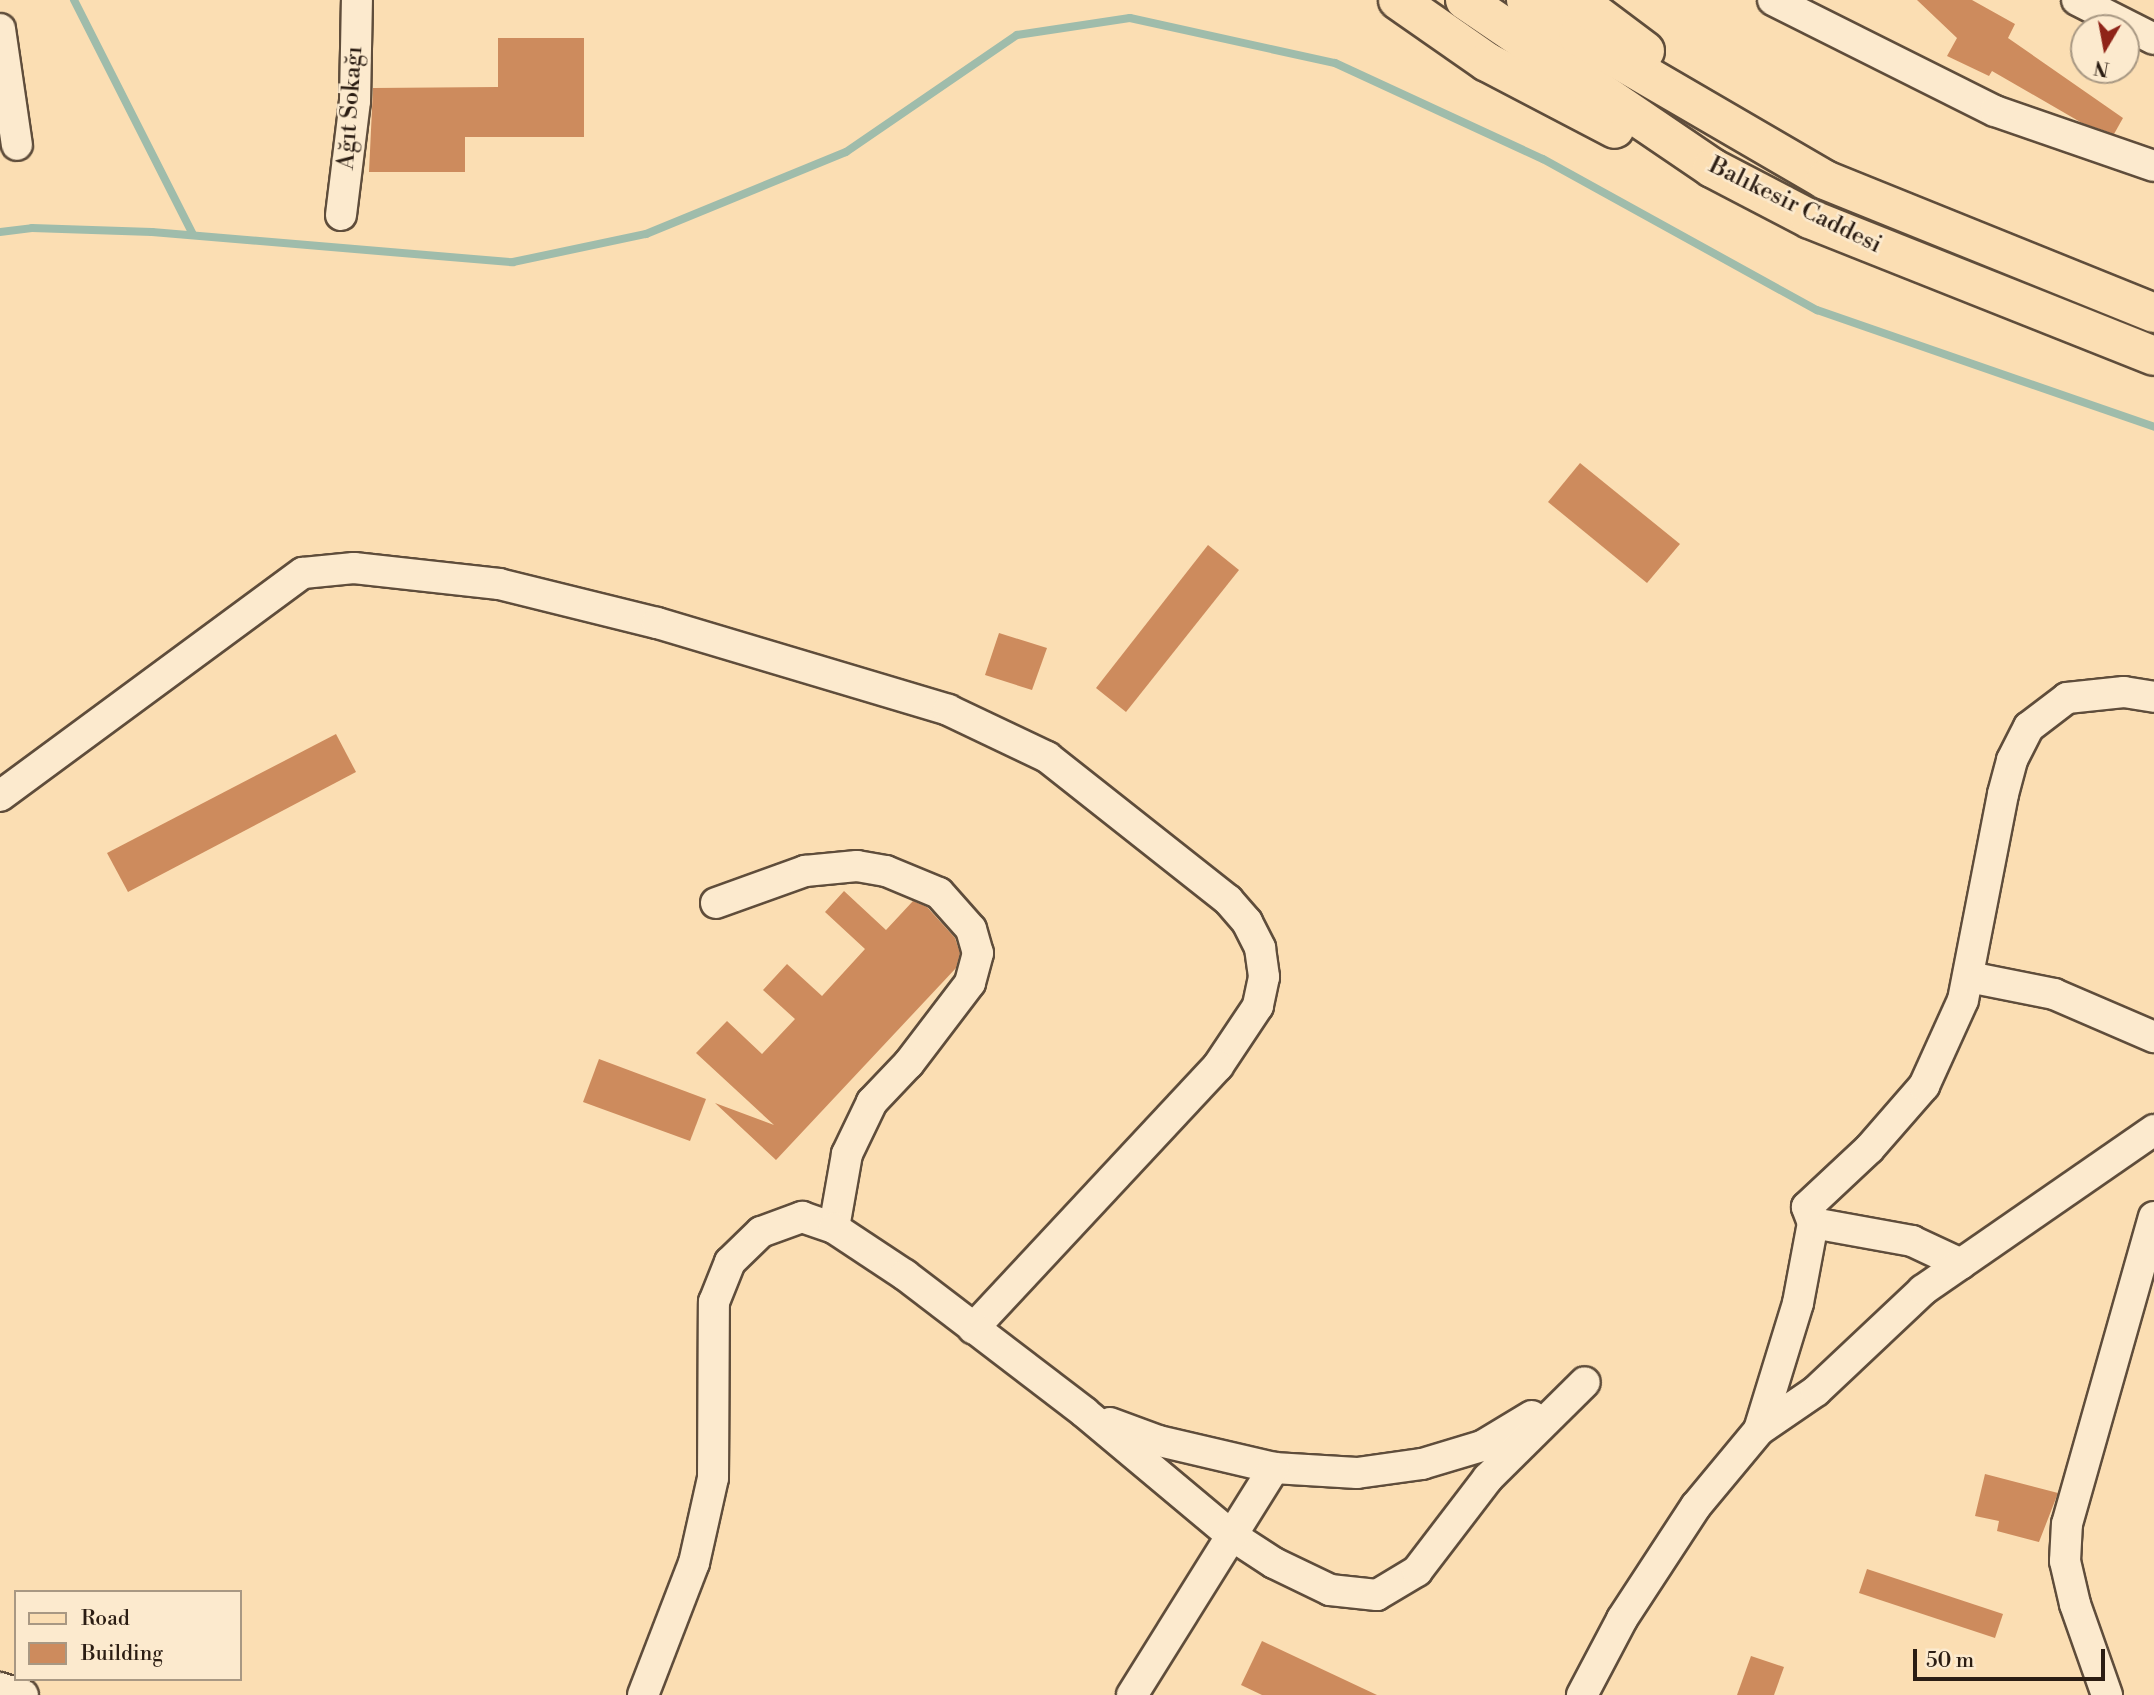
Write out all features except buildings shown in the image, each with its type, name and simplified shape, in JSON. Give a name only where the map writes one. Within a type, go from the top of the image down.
[{"type":"main road","points":[[1398,0],[1487,62],[1627,135],[1712,168]]},
{"type":"main road","name":"Balıkesir Caddesi","points":[[1465,0],[1712,168],[1822,224],[2154,356]]},
{"type":"main road","name":"Balıkesir Caddesi","points":[[1526,0],[1736,131],[1825,180],[2154,313]]},
{"type":"main road","points":[[1577,0],[1648,52],[1736,131]]},
{"type":"street","name":"Ağıt Sokağı","points":[[341,215],[355,101],[357,0]]},
{"type":"street","points":[[1773,0],[1995,111],[2154,166]]},
{"type":"street","points":[[2077,0],[2154,39]]},
{"type":"street","points":[[0,29],[17,145]]},
{"type":"street","points":[[0,796],[303,573],[354,568],[499,584],[657,622],[948,710],[1047,757],[1228,900],[1247,922],[1260,948],[1264,977],[1258,1006],[1218,1066],[973,1329]]},
{"type":"street","points":[[1759,1430],[1790,1339],[1813,1223],[1807,1207],[1869,1149],[1924,1086],[1951,1029],[1969,976],[2003,794],[2012,760],[2029,727],[2067,698],[2124,692],[2154,697]]},
{"type":"street","points":[[716,903],[805,871],[857,866],[886,871],[939,893],[971,929],[978,953],[970,984],[909,1063],[872,1102],[846,1154],[834,1228]]},
{"type":"street","points":[[1969,976],[2054,994],[2154,1036]]},
{"type":"street","points":[[1582,1695],[1622,1619],[1696,1506],[1759,1430],[1816,1391],[1894,1315],[1961,1264],[2154,1130]]},
{"type":"street","points":[[643,1695],[694,1563],[713,1478],[714,1302],[730,1262],[761,1232],[802,1217],[834,1228],[905,1275],[1084,1412],[1231,1535],[1274,1563],[1331,1590],[1357,1596],[1396,1588],[1417,1571],[1488,1478],[1585,1382],[1491,1442],[1434,1460],[1357,1473],[1274,1468],[1159,1441],[1084,1412]]},
{"type":"street","points":[[2107,1695],[2075,1604],[2065,1560],[2067,1524],[2109,1362],[2154,1217]]},
{"type":"street","points":[[1813,1223],[1912,1241],[1961,1264]]},
{"type":"street","points":[[1132,1695],[1274,1468]]},
{"type":"street","points":[[0,1688],[23,1695]]},
{"type":"waterway","points":[[74,0],[193,235]]},
{"type":"waterway","points":[[0,232],[32,228],[152,232],[513,262],[646,234],[846,152],[1017,35],[1130,18],[1335,63],[1543,159],[1817,310],[2154,427]]}]
